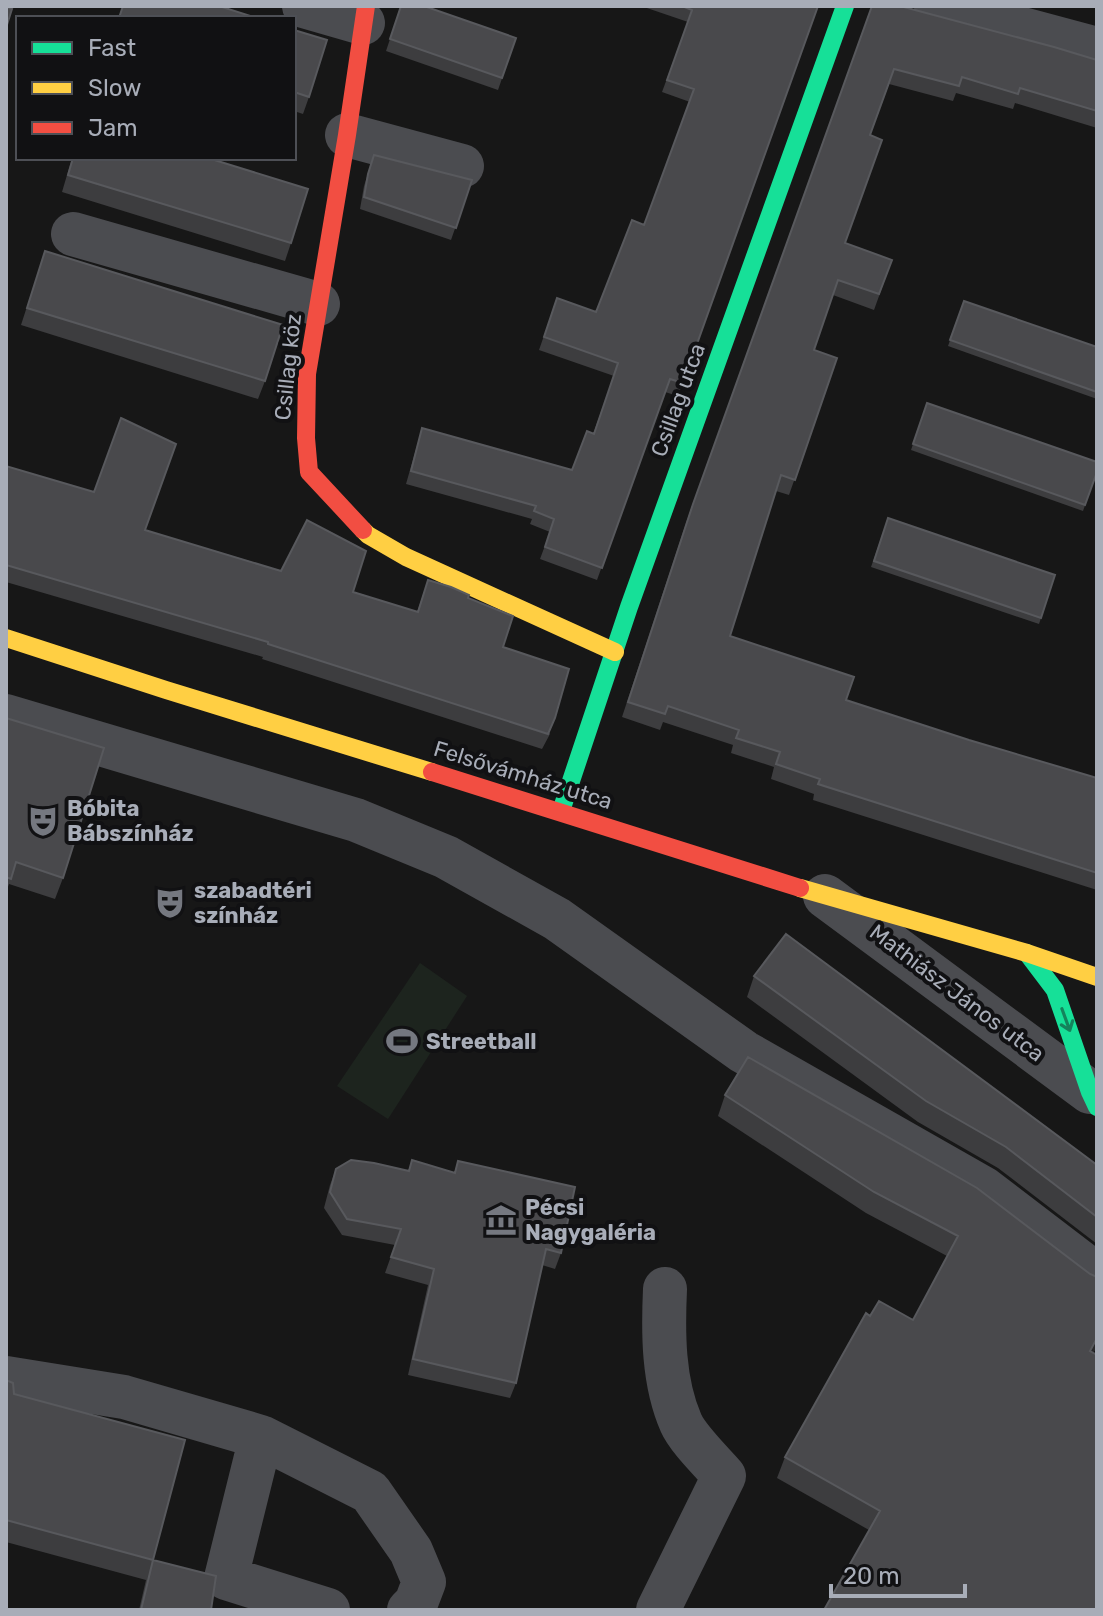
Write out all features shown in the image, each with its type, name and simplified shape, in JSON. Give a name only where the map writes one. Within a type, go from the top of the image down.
[{"type":"street","points":[[304,6],[365,14]]},
{"type":"street","name":"Csillag utca","points":[[561,811],[845,6]]},
{"type":"street","points":[[936,6],[1097,49]]},
{"type":"street","name":"Csillag köz","points":[[365,14],[307,374],[309,472],[368,535],[406,557],[615,652]]},
{"type":"street","points":[[347,135],[462,166]]},
{"type":"street","points":[[73,234],[318,304]]},
{"type":"street","name":"Felsővámház utca","points":[[6,638],[561,811],[755,875],[1027,953],[1097,977]]},
{"type":"street","points":[[6,716],[356,820],[446,857],[557,919],[744,1052],[983,1188],[1097,1275]]},
{"type":"street","name":"Mathiász János utca","points":[[824,894],[1093,1100]]},
{"type":"street","name":"Mathiász János utca","points":[[1027,953],[1055,990],[1093,1100]]},
{"type":"street","points":[[658,1610],[724,1476],[682,1426],[669,1387],[663,1324],[665,1289]]},
{"type":"street","points":[[6,1378],[124,1397],[261,1437],[370,1492],[411,1551],[424,1582],[416,1608]]},
{"type":"street","points":[[261,1437],[223,1594],[328,1610]]},
{"type":"shaded area","name":"Streetball","points":[[420,963],[467,996],[388,1119],[337,1086]]},
{"type":"building","points":[[123,6],[219,6],[251,16],[120,16]]},
{"type":"building","points":[[401,6],[424,6],[516,38],[502,78],[390,39]]},
{"type":"building","points":[[682,6],[818,6],[683,383],[670,379],[602,568],[545,547],[554,519],[534,511],[536,506],[411,471],[422,428],[572,470],[587,431],[594,434],[618,363],[544,337],[557,298],[596,312],[632,220],[644,225],[694,89],[667,80],[692,10]]},
{"type":"building","points":[[872,6],[900,6],[1097,60],[1097,111],[1020,88],[1018,94],[962,77],[959,86],[894,69],[870,135],[882,140],[845,243],[892,260],[879,294],[838,280],[814,350],[837,358],[795,480],[781,475],[730,636],[854,677],[846,700],[1097,778],[1097,873],[818,784],[820,779],[776,764],[780,752],[736,738],[739,730],[668,706],[665,714],[628,702],[693,504]]},
{"type":"building","points":[[6,7],[12,9],[6,28]]},
{"type":"building","points":[[296,31],[327,40],[309,97],[296,93]]},
{"type":"building","points":[[374,155],[472,180],[456,228],[364,197]]},
{"type":"building","points":[[72,160],[214,160],[308,189],[291,243],[68,175]]},
{"type":"building","points":[[45,251],[283,325],[265,381],[27,308]]},
{"type":"building","points":[[964,301],[1097,347],[1097,392],[950,340]]},
{"type":"building","points":[[927,403],[1097,462],[1097,472],[1085,505],[913,444]]},
{"type":"building","points":[[121,418],[176,444],[145,530],[281,571],[307,520],[366,551],[353,592],[418,612],[428,580],[451,587],[469,595],[468,598],[513,616],[503,647],[569,669],[548,734],[268,642],[6,565],[6,466],[94,492]]},
{"type":"building","points":[[888,518],[1055,575],[1041,618],[874,561]]},
{"type":"building","name":"Bóbita Bábszínház","points":[[6,718],[104,748],[63,878],[16,862],[11,879],[6,877]]},
{"type":"building","points":[[786,934],[1097,1165],[1097,1217],[1006,1147],[926,1101],[754,976]]},
{"type":"building","points":[[748,1057],[977,1188],[1097,1277],[1097,1338],[1090,1351],[1097,1355],[1097,1610],[824,1610],[880,1511],[785,1457],[866,1313],[870,1316],[879,1301],[913,1320],[958,1236],[874,1192],[725,1095]]},
{"type":"building","points":[[351,1160],[409,1171],[412,1160],[455,1173],[458,1161],[575,1187],[561,1253],[546,1249],[516,1383],[413,1359],[434,1269],[391,1257],[401,1229],[347,1219],[330,1192],[336,1169]]},
{"type":"building","points":[[6,1380],[13,1383],[14,1394],[185,1440],[153,1560],[6,1520]]},
{"type":"building","points":[[153,1560],[216,1576],[211,1610],[141,1610]]},
{"type":"traffic: fast","points":[[561,811],[629,607],[845,6]]},
{"type":"traffic: fast","points":[[1027,953],[1055,990],[1097,1107]]},
{"type":"traffic: slow","points":[[363,530],[406,557],[615,652]]},
{"type":"traffic: slow","points":[[6,638],[432,772]]},
{"type":"traffic: slow","points":[[800,888],[1027,953],[1097,977]]},
{"type":"traffic: jam","points":[[363,530],[309,472],[306,438],[307,374],[366,6]]},
{"type":"traffic: jam","points":[[432,772],[800,888]]},
{"type":"place","name":"Bóbita Bábszínház","points":[[43,821]]},
{"type":"place","name":"szabadtéri színház","points":[[170,903]]},
{"type":"place","name":"Streetball","points":[[402,1041]]},
{"type":"place","name":"Pécsi Nagygaléria","points":[[501,1220]]}]
